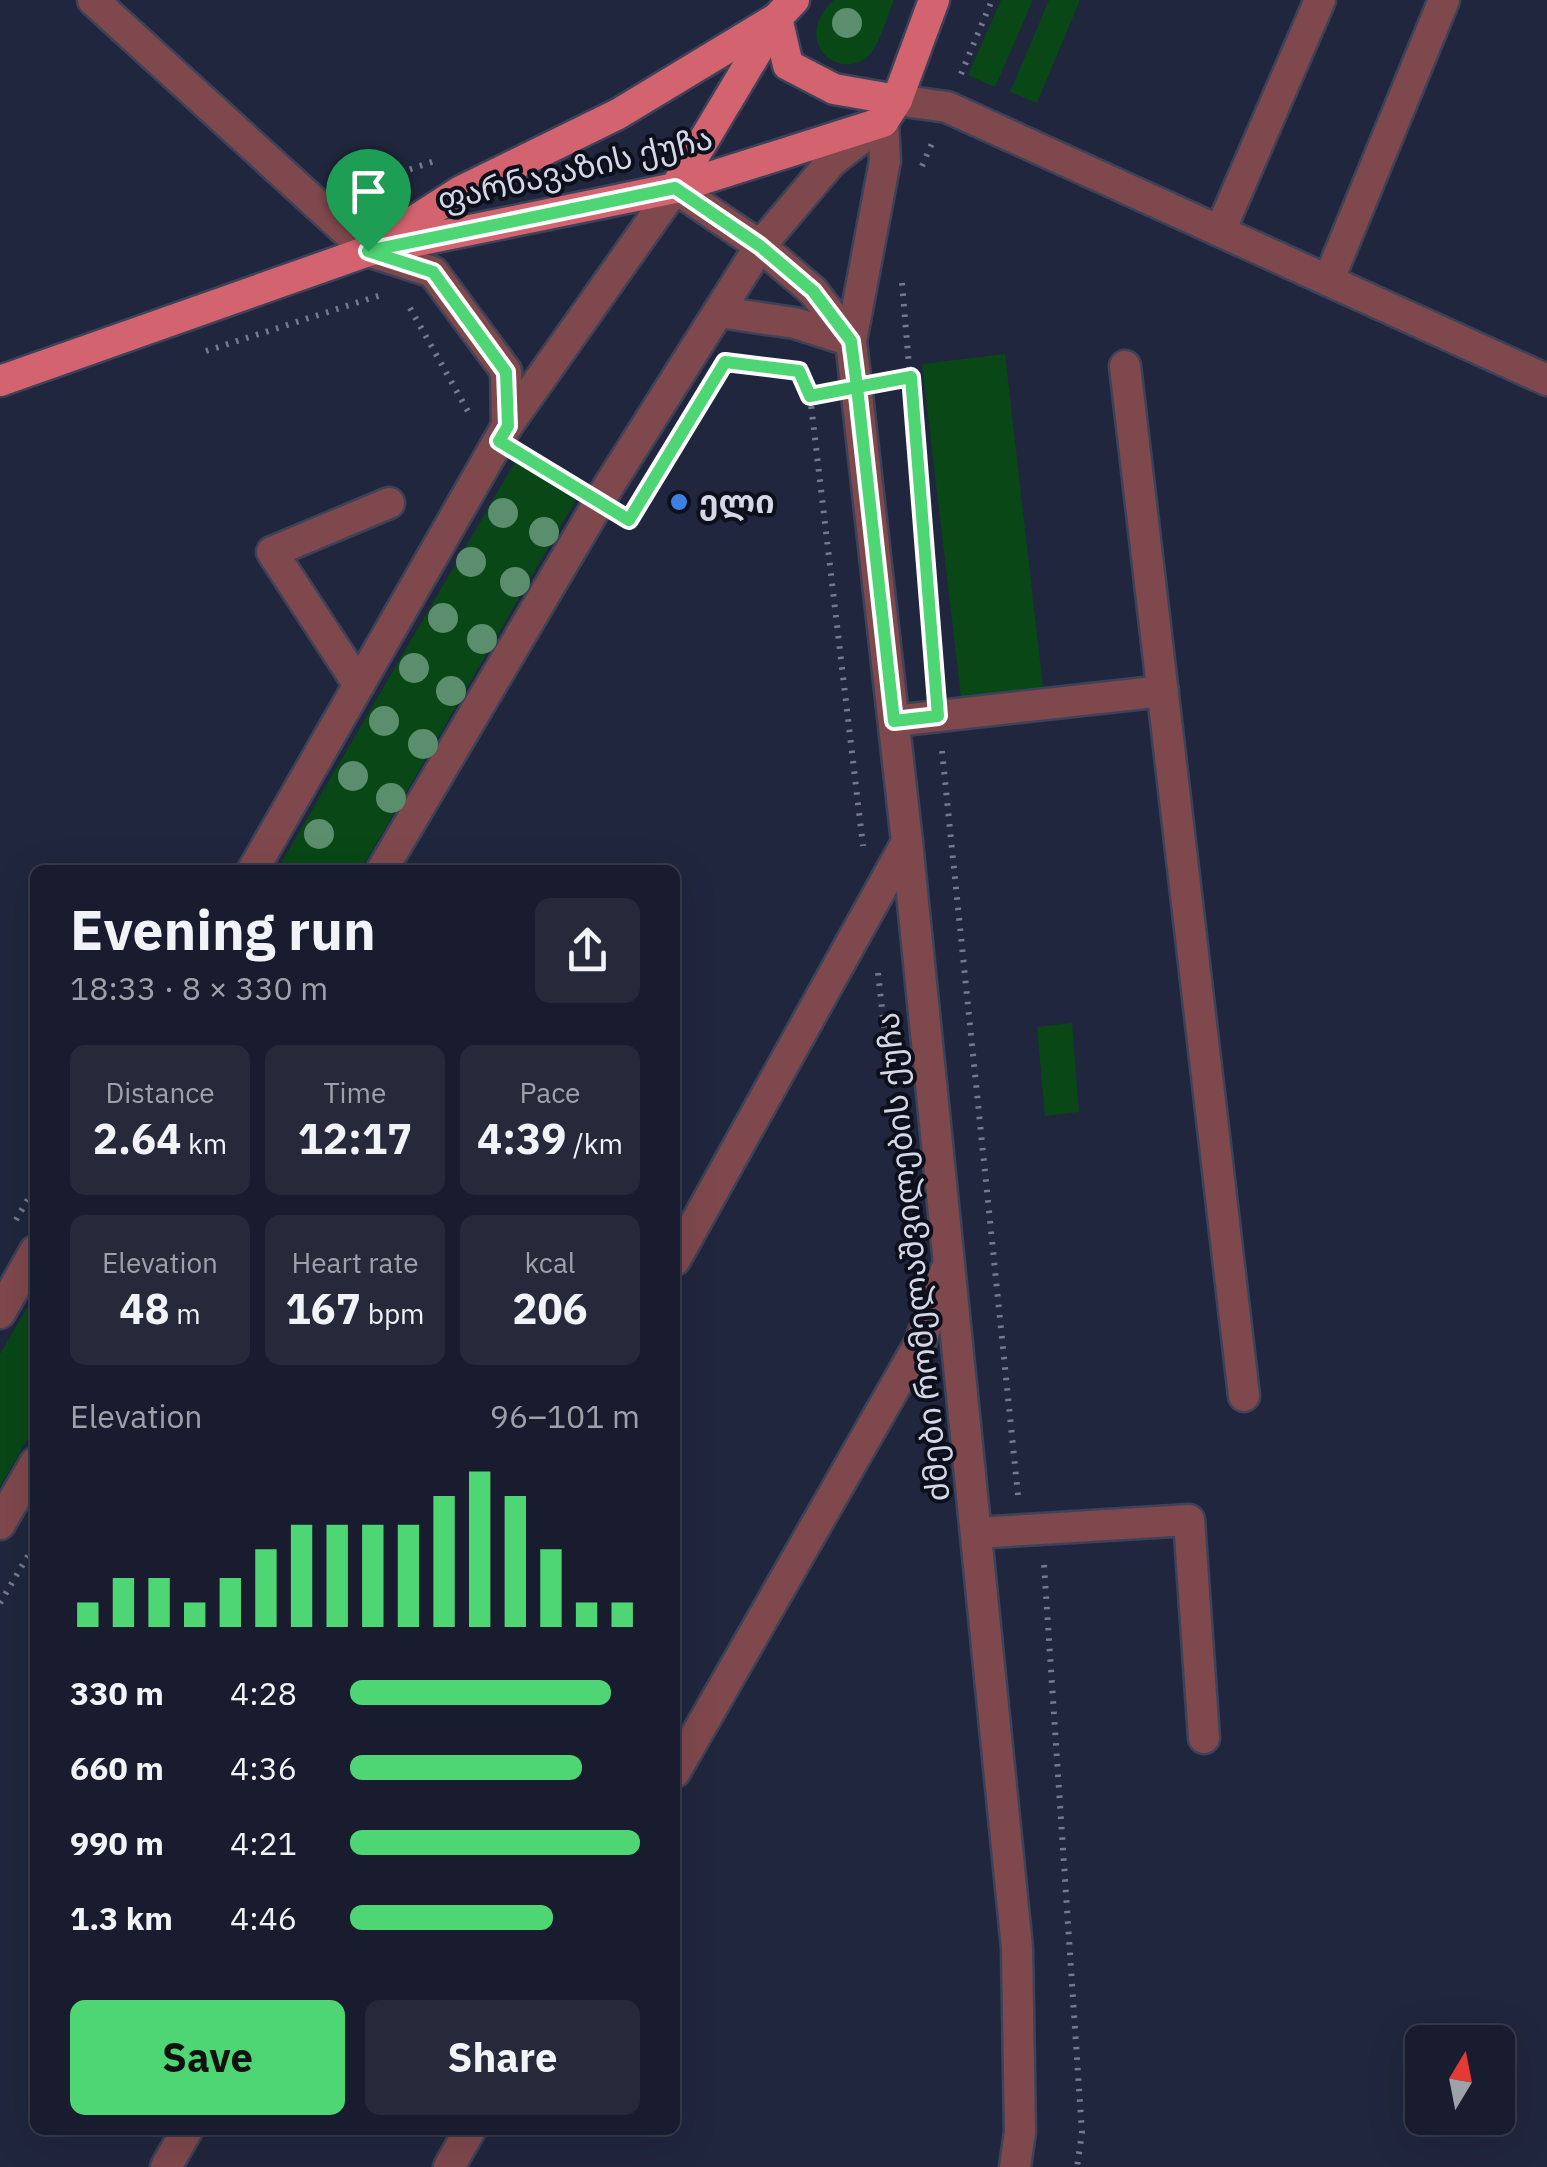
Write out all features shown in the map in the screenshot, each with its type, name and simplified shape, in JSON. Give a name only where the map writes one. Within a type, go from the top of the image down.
[{"type":"main road","points":[[786,9],[788,65],[890,111],[934,0]]},
{"type":"main road","points":[[368,251],[462,191],[618,114],[786,9]]},
{"type":"main road","points":[[675,188],[786,9]]},
{"type":"main road","name":"ფარნავაზის ქუჩა","points":[[0,381],[368,251],[675,188],[890,111]]},
{"type":"street","points":[[93,0],[368,251],[433,272],[506,372],[503,434]]},
{"type":"street","points":[[1220,230],[1320,0]]},
{"type":"street","points":[[1329,279],[1444,0]]},
{"type":"street","points":[[385,865],[599,502],[760,246],[831,162],[890,111],[947,107],[1547,380]]},
{"type":"street","name":"ძმები რომელაშვილების ქუჩა","points":[[890,111],[885,161],[851,341],[907,842],[1017,1948],[1020,2132],[1015,2167]]},
{"type":"street","points":[[256,865],[503,434],[675,188]]},
{"type":"street","name":"ძმები რომელაშვილების ქუჩა","points":[[675,188],[760,246],[813,291],[851,341]]},
{"type":"street","points":[[718,312],[795,323],[851,341]]},
{"type":"street","points":[[1125,366],[1244,1396]]},
{"type":"street","points":[[359,685],[272,552],[389,503]]},
{"type":"street","points":[[894,721],[1163,691]]},
{"type":"street","points":[[680,1251],[907,842]]},
{"type":"street","points":[[0,1313],[30,1260]]},
{"type":"street","points":[[680,1763],[920,1343],[950,1260]]},
{"type":"street","points":[[0,1524],[30,1472]]},
{"type":"street","points":[[976,1534],[1190,1520],[1204,1738]]},
{"type":"street","points":[[166,2167],[184,2135]]},
{"type":"street","points":[[449,2167],[467,2135]]},
{"type":"path","points":[[918,176],[992,0]]},
{"type":"path","points":[[344,191],[444,158]]},
{"type":"path","points":[[900,266],[938,716],[1022,1531],[1044,1559],[1082,2132],[1077,2167]]},
{"type":"path","points":[[196,354],[400,290]]},
{"type":"path","points":[[409,307],[477,428],[503,434],[599,502]]},
{"type":"path","points":[[716,378],[725,362],[799,371],[810,396],[911,377]]},
{"type":"path","points":[[0,1603],[30,1552]]},
{"type":"green space","points":[[834,0],[894,0],[876,46],[855,63],[832,60],[817,41],[822,14]]},
{"type":"green space","points":[[1001,0],[1033,0],[995,87],[968,75]]},
{"type":"green space","points":[[1049,0],[1080,0],[1037,103],[1010,92]]},
{"type":"green space","points":[[1005,354],[1044,696],[962,706],[922,364]]},
{"type":"green space","points":[[515,462],[577,498],[364,865],[280,865]]},
{"type":"green space","points":[[1072,1023],[1079,1112],[1045,1116],[1037,1027]]},
{"type":"green space","points":[[30,1303],[30,1435],[0,1487],[0,1354]]},
{"type":"place","name":"ელი","points":[[679,502]]},
{"type":"route","points":[[368,251],[433,272],[506,372],[508,426],[499,441],[629,520],[725,362],[799,371],[810,396],[857,387],[894,721],[938,716],[911,377],[857,387],[851,341],[813,291],[760,246],[675,188],[368,251]]}]
